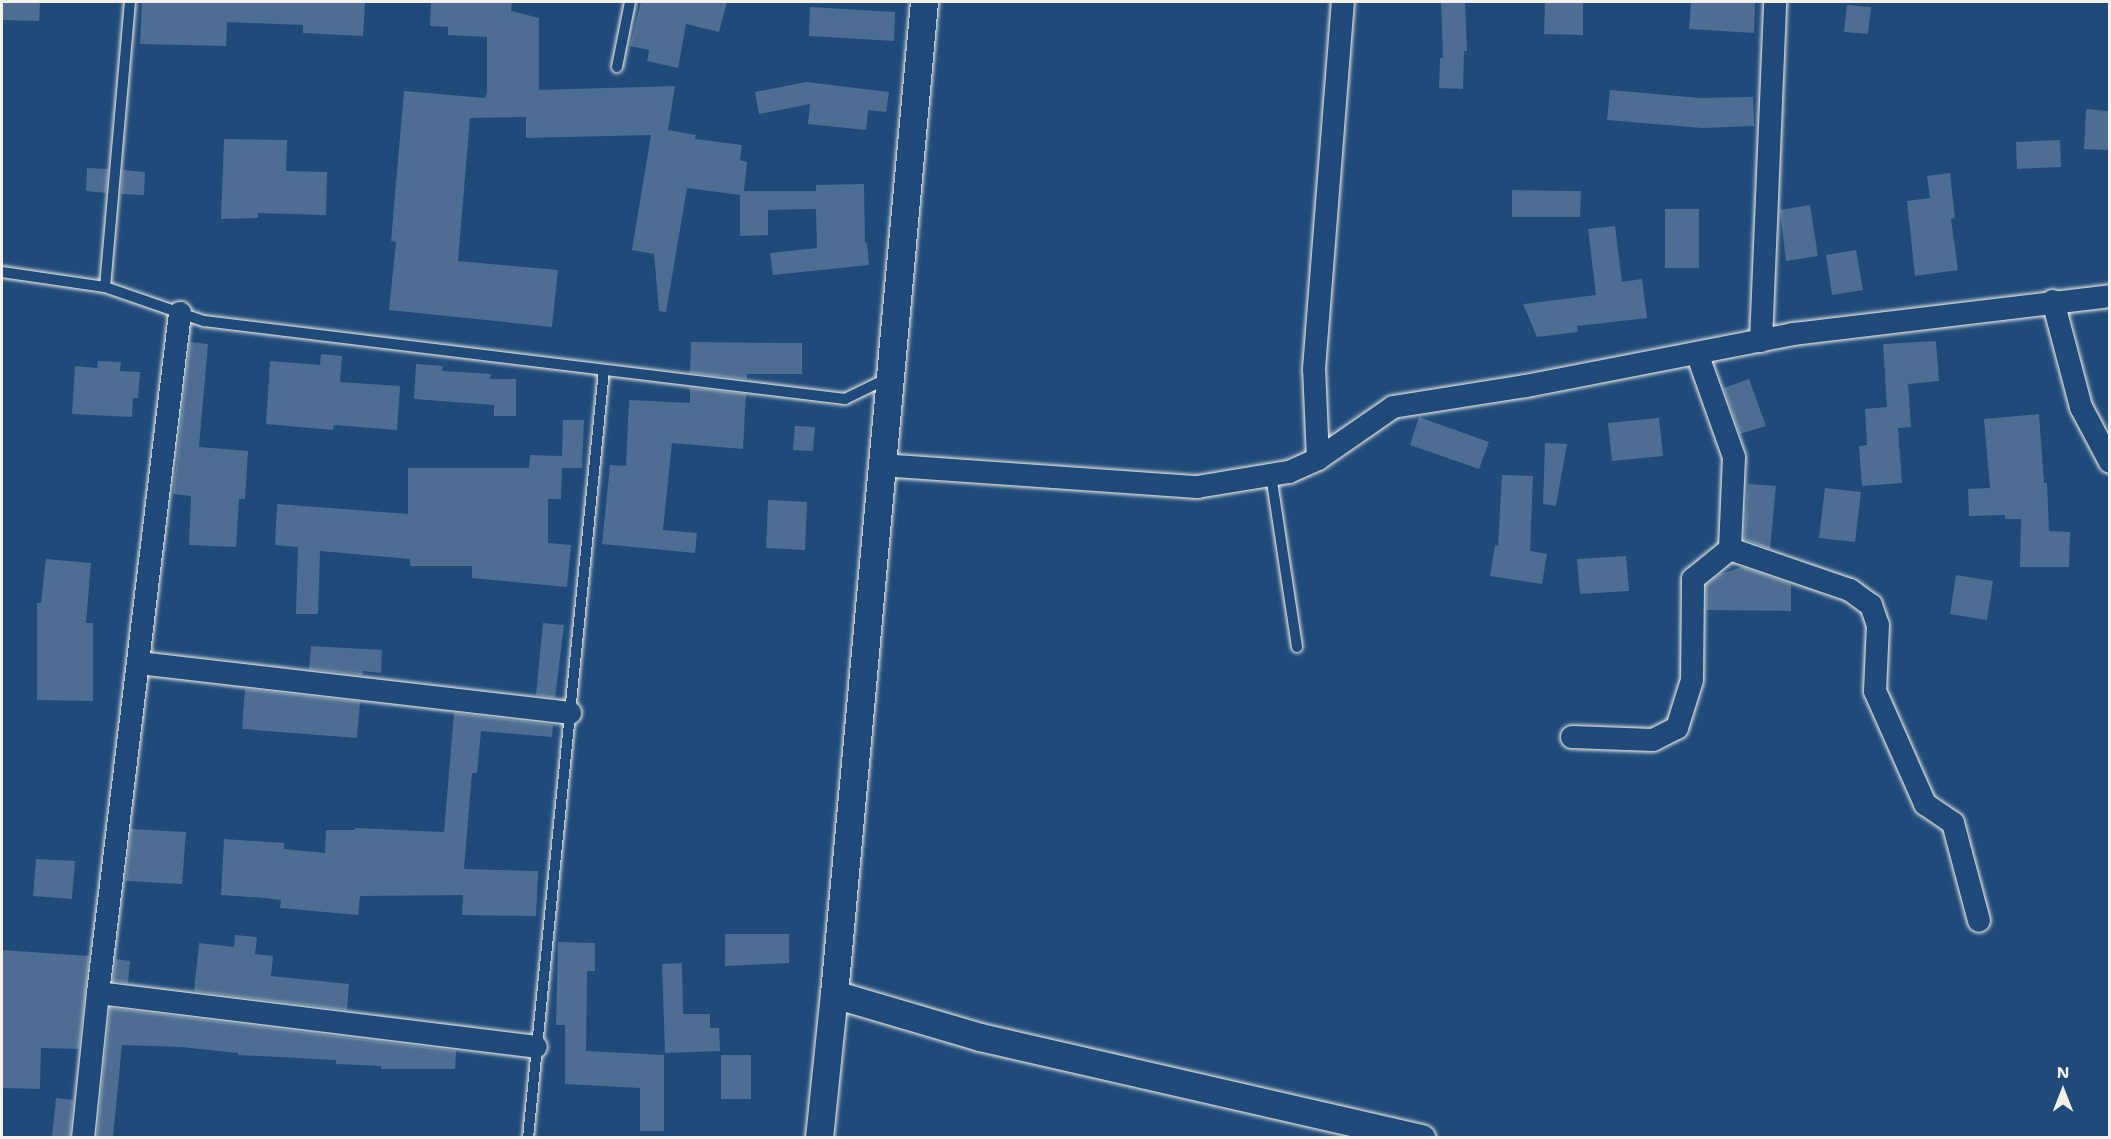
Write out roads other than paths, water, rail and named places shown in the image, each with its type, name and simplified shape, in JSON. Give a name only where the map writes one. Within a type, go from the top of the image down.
[{"type":"street","points":[[819,1137],[924,2]]},
{"type":"street","points":[[1318,459],[1314,369],[1342,2]]},
{"type":"street","points":[[1761,340],[1775,2]]},
{"type":"street","points":[[881,465],[1197,487],[1289,472],[1318,459],[1393,407],[1526,386],[1761,340],[2053,301],[2109,296]]},
{"type":"street","points":[[2053,301],[2081,407],[2109,462]]},
{"type":"street","points":[[83,1137],[98,993],[180,313]]},
{"type":"street","points":[[1572,737],[1653,740],[1677,728],[1692,680],[1693,579],[1730,549],[1734,457],[1697,353]]},
{"type":"street","points":[[1730,549],[1850,590],[1871,605],[1878,625],[1875,691],[1925,804],[1953,823],[1979,921]]},
{"type":"street","points":[[139,663],[570,713]]},
{"type":"street","points":[[98,993],[537,1047]]},
{"type":"street","points":[[834,994],[980,1037],[1422,1137]]},
{"type":"lane","points":[[105,287],[130,2]]},
{"type":"lane","points":[[617,67],[630,2]]},
{"type":"lane","points":[[2,272],[105,287],[204,321],[845,399],[889,378]]},
{"type":"lane","points":[[528,1137],[604,370]]},
{"type":"lane","points":[[1271,475],[1297,647]]}]
